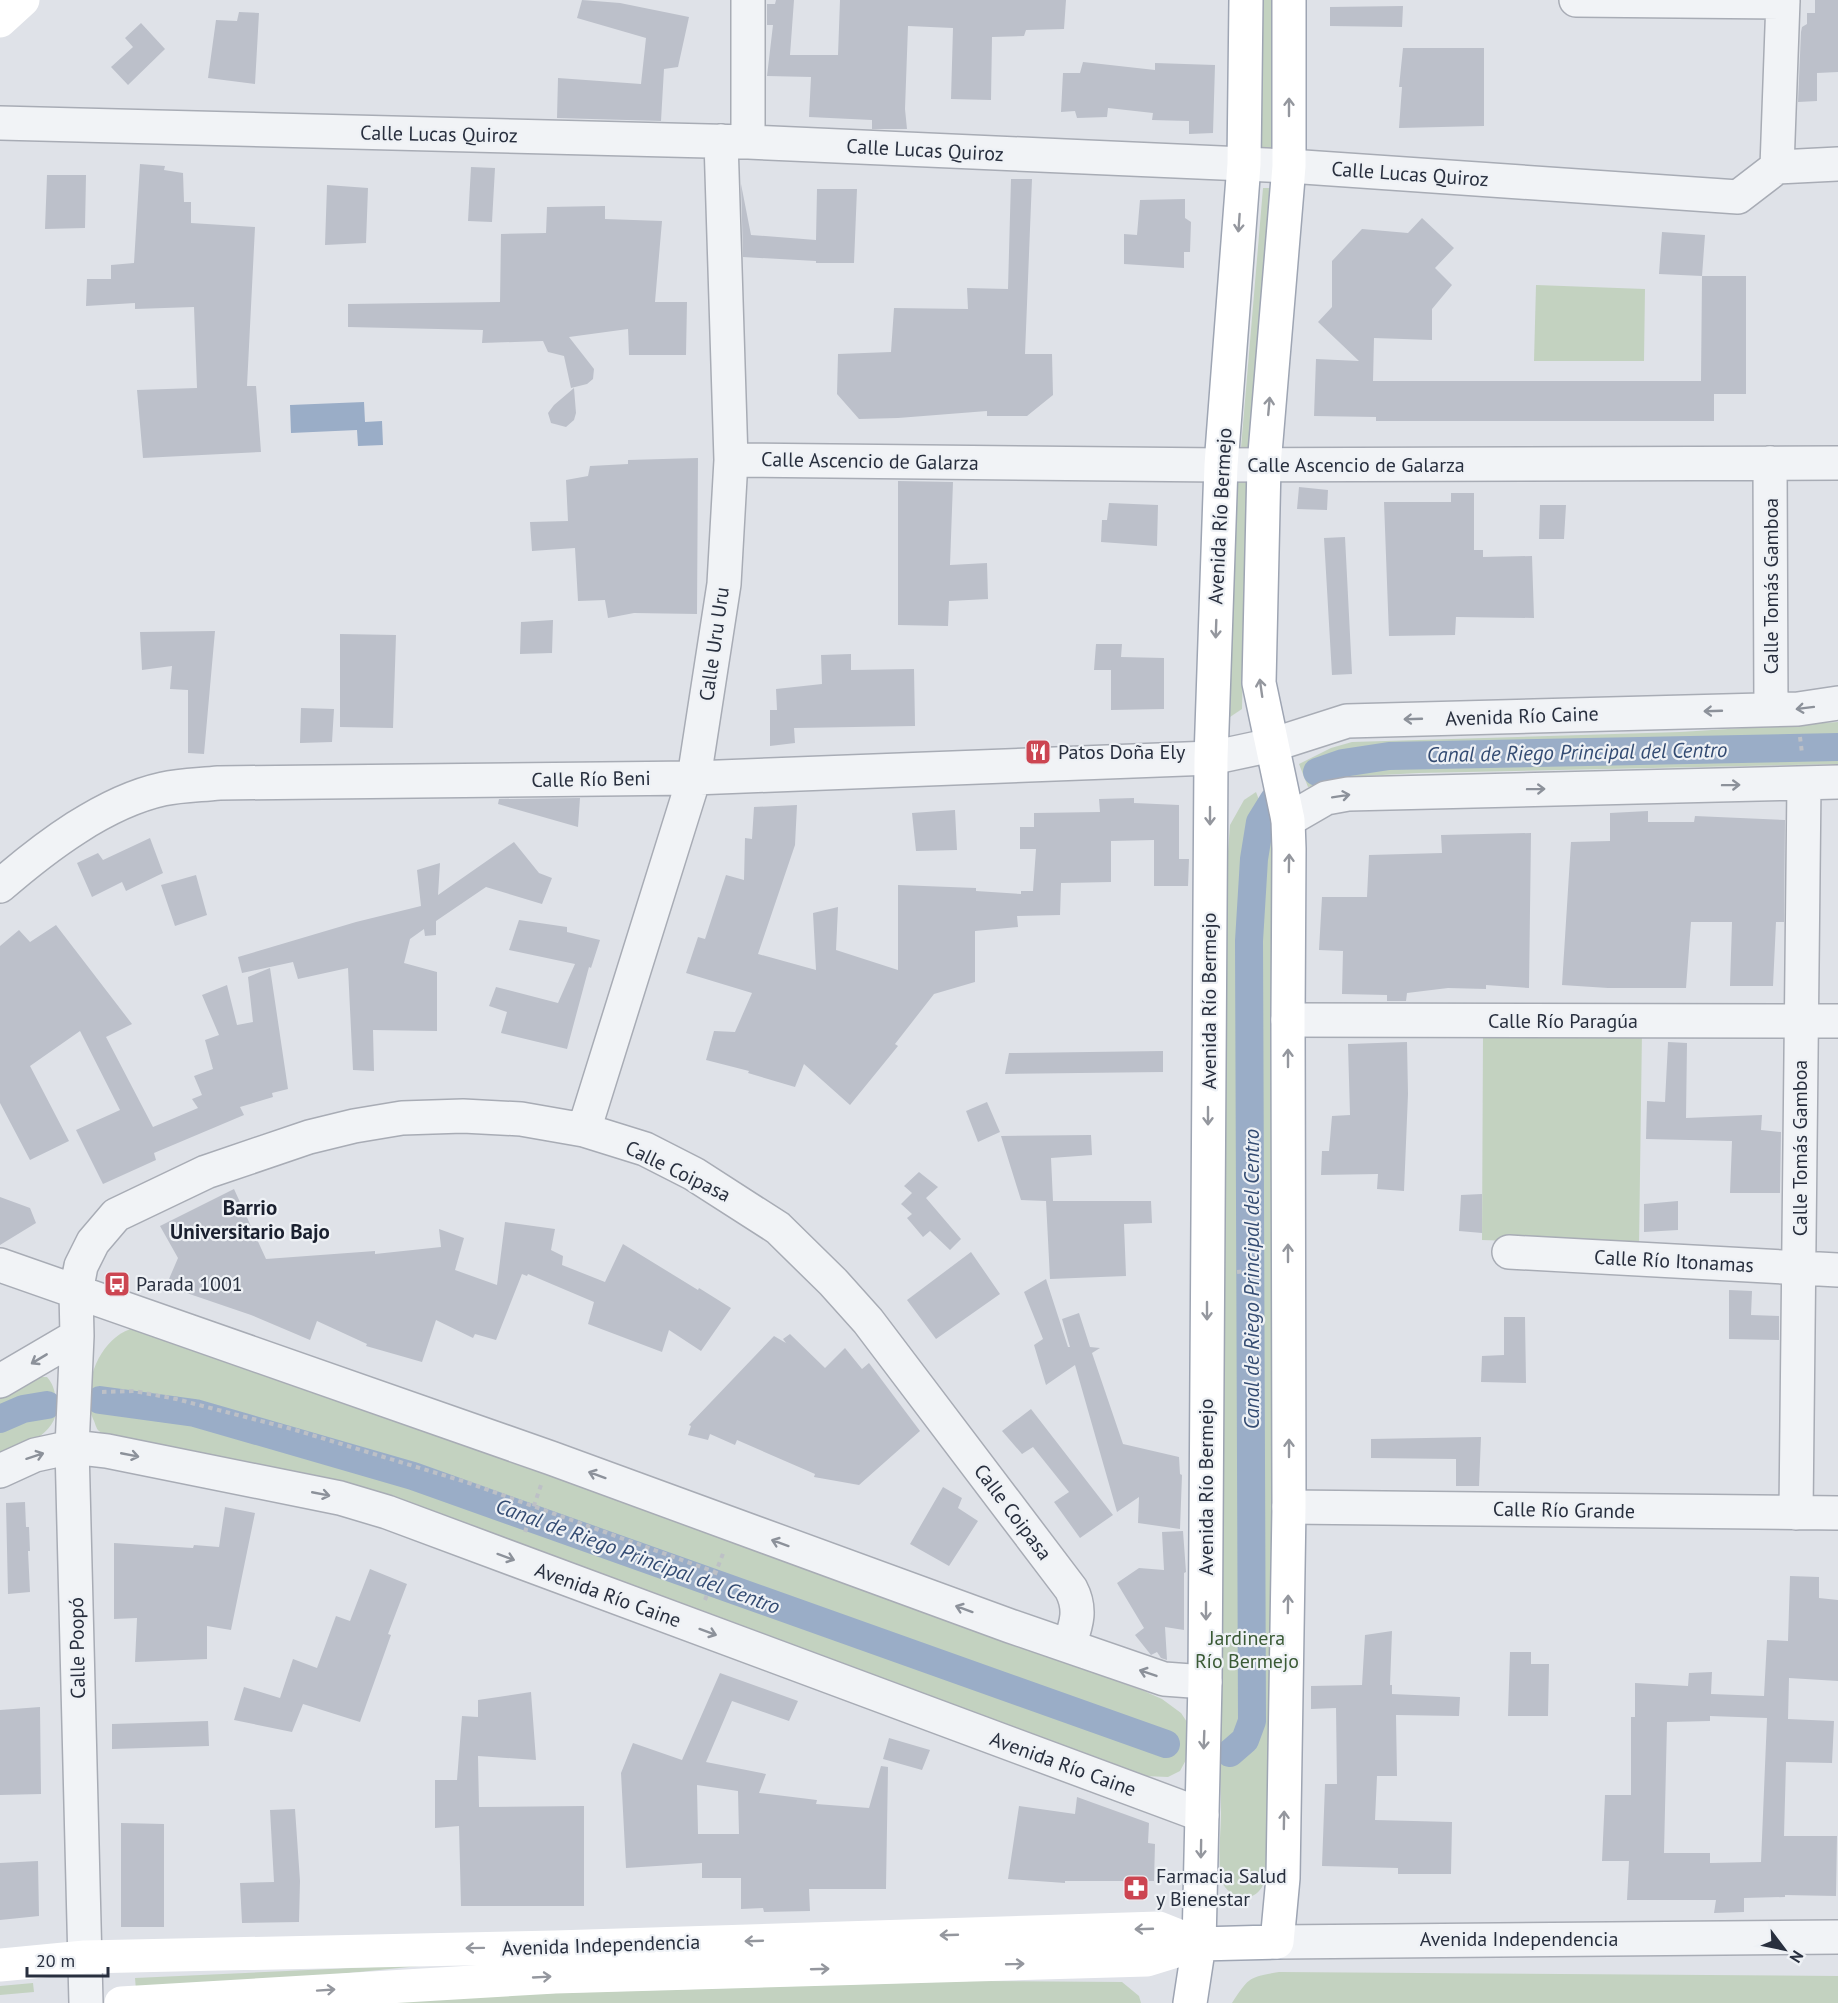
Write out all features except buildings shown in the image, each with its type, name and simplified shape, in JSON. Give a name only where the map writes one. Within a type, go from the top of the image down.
[{"type":"main road","points":[[0,21],[23,0]]},
{"type":"main road","name":"Avenida Río Bermejo","points":[[1190,2003],[1199,1944],[1205,1682],[1211,758],[1221,465],[1244,164],[1246,0]]},
{"type":"main road","points":[[1277,1942],[1283,1878],[1289,1507],[1288,820],[1259,683],[1264,465],[1289,166],[1289,0]]},
{"type":"main road","name":"Avenida Independencia","points":[[0,1965],[85,1957],[555,1947],[1160,1928],[1199,1944]]},
{"type":"main road","name":"Avenida Independencia","points":[[121,2003],[555,1977],[1147,1960],[1199,1944],[1277,1942]]},
{"type":"street","name":"Calle Uru Uru","points":[[584,1130],[694,778],[724,584],[731,460],[734,141],[748,0]]},
{"type":"street","points":[[1576,0],[1783,1],[1777,167],[1838,164]]},
{"type":"street","name":"Calle Lucas Quiroz","points":[[0,123],[734,141],[1289,166],[1738,197],[1777,167]]},
{"type":"street","name":"Calle Ascencio de Galarza","points":[[731,460],[1221,465],[1838,463]]},
{"type":"street","name":"Calle Tomás Gamboa","points":[[1770,463],[1772,709]]},
{"type":"street","name":"Avenida Río Caine","points":[[1211,758],[1272,745],[1347,722],[1798,710],[1838,704]]},
{"type":"street","name":"Calle Río Beni","points":[[0,886],[71,832],[117,805],[162,789],[219,783],[694,778],[1211,758]]},
{"type":"street","points":[[1288,820],[1326,798],[1348,794],[1803,767],[1838,782]]},
{"type":"street","name":"Calle Tomás Gamboa","points":[[1796,1513],[1803,767]]},
{"type":"street","name":"Calle Río Paragúa","points":[[1287,1020],[1838,1021]]},
{"type":"street","name":"Calle Coipasa","points":[[76,1293],[81,1266],[93,1242],[117,1215],[206,1172],[309,1137],[402,1118],[463,1116],[521,1119],[584,1130],[645,1149],[694,1174],[778,1227],[868,1321],[1071,1589],[1076,1599],[1079,1616],[1069,1646]]},
{"type":"street","name":"Calle Río Itonamas","points":[[1509,1252],[1838,1270]]},
{"type":"street","points":[[0,1264],[76,1293],[550,1458],[987,1618],[1164,1679],[1205,1682]]},
{"type":"street","name":"Calle Poopó","points":[[76,1293],[77,1336],[72,1447],[86,2003]]},
{"type":"street","points":[[0,1382],[77,1336]]},
{"type":"street","name":"Avenida Río Caine","points":[[0,1471],[35,1455],[72,1447],[107,1450],[340,1498],[387,1512],[1202,1815]]},
{"type":"street","name":"Calle Río Grande","points":[[1289,1507],[1838,1513]]},
{"type":"street","name":"Avenida Independencia","points":[[1277,1942],[1838,1937]]},
{"type":"path","points":[[1800,739],[1803,767]]},
{"type":"path","points":[[1232,1272],[1261,1270]]},
{"type":"path","points":[[94,1393],[134,1391],[176,1399],[406,1462],[715,1574]]},
{"type":"path","points":[[525,1533],[543,1480]]},
{"type":"path","points":[[705,1600],[725,1548]]},
{"type":"path","points":[[1222,1882],[1254,1880]]},
{"type":"green space","points":[[1260,0],[1272,0],[1272,148],[1260,148]]},
{"type":"green space","points":[[1263,188],[1273,188],[1251,449],[1241,448]]},
{"type":"green space","points":[[1536,285],[1645,289],[1644,361],[1534,361]]},
{"type":"green space","points":[[1233,481],[1247,481],[1242,709],[1230,717]]},
{"type":"green space","points":[[1838,722],[1838,764],[1419,773],[1363,776],[1308,787],[1299,764],[1331,748],[1352,742],[1680,732]]},
{"type":"green space","name":"Jardinera Río Bermejo","points":[[1256,792],[1273,837],[1276,1651],[1266,1879],[1255,1895],[1244,1897],[1233,1894],[1224,1886],[1219,1856],[1221,1800],[1217,1716],[1224,905],[1230,825],[1244,800]]},
{"type":"green space","points":[[1642,1031],[1639,1245],[1482,1240],[1483,1033]]},
{"type":"green space","points":[[135,1328],[153,1330],[1144,1691],[1162,1699],[1181,1713],[1189,1725],[1187,1758],[1180,1771],[1168,1777],[1144,1776],[111,1438],[98,1430],[93,1419],[89,1392],[91,1378],[103,1351],[123,1333]]},
{"type":"green space","points":[[36,1377],[47,1377],[51,1382],[57,1410],[54,1420],[40,1436],[0,1457],[0,1397]]},
{"type":"green space","points":[[439,1964],[309,1977],[136,1990],[135,1978]]},
{"type":"green space","points":[[1279,1972],[1838,1976],[1838,2003],[1232,2003],[1246,1983],[1255,1977]]},
{"type":"green space","points":[[970,1981],[1122,1982],[1139,1996],[1141,2003],[352,2003],[556,1993]]},
{"type":"green space","points":[[33,1983],[34,1992],[0,1995],[0,1986]]},
{"type":"water","points":[[364,402],[365,422],[382,421],[383,445],[358,446],[357,430],[291,433],[290,405]]},
{"type":"waterway","name":"Canal de Riego Principal del Centro","points":[[1317,772],[1343,763],[1389,756],[1838,747]]},
{"type":"waterway","name":"Canal de Riego Principal del Centro","points":[[1230,1753],[1245,1740],[1252,1721],[1249,941],[1254,859],[1260,822],[1273,801]]},
{"type":"waterway","name":"Canal de Riego Principal del Centro","points":[[100,1400],[195,1413],[413,1476],[1166,1744]]},
{"type":"waterway","name":"Canal de Riego Principal del Centro","points":[[0,1419],[23,1409],[47,1405]]},
{"type":"place","name":"Patos Doña Ely","points":[[1038,752]]},
{"type":"place","name":"Parada 1001","points":[[117,1284]]},
{"type":"place","name":"Farmacia Salud y Bienestar","points":[[1136,1888]]},
{"type":"district","name":"Barrio Universitario Bajo","points":[[250,1219]]}]
